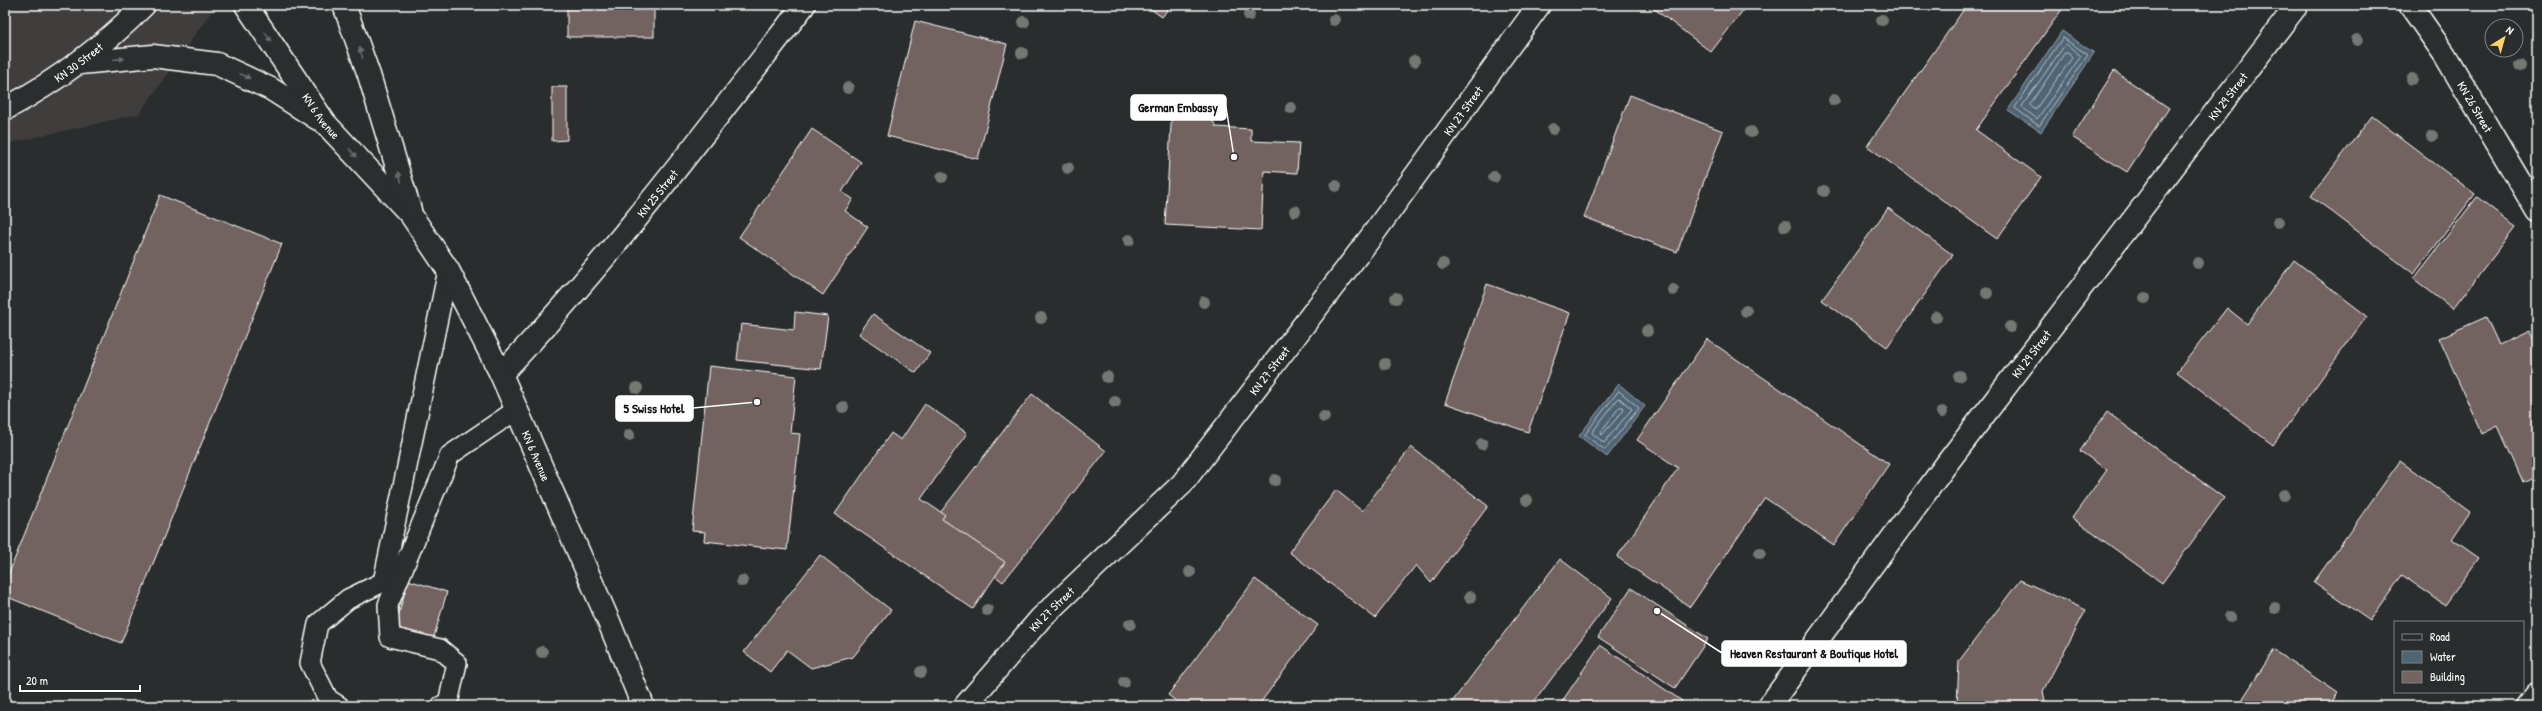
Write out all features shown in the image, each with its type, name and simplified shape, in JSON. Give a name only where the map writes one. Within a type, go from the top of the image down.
[{"type":"street","name":"KN 30 Street","points":[[5,109],[80,62],[120,30],[144,5]]},
{"type":"street","name":"KN 6 Avenue","points":[[246,5],[325,123],[411,215],[448,270],[501,374],[609,622],[643,706]]},
{"type":"street","name":"KN 6 Avenue","points":[[344,5],[411,215]]},
{"type":"street","points":[[352,28],[355,5]]},
{"type":"street","name":"KN 25 Street","points":[[501,374],[559,313],[628,231],[804,5]]},
{"type":"street","name":"KN 27 Street","points":[[965,706],[1041,618],[1182,484],[1371,237],[1539,5]]},
{"type":"street","name":"KN 29 Street","points":[[1769,706],[1948,462],[2297,5]]},
{"type":"street","name":"KN 26 Street","points":[[2410,5],[2445,55],[2537,211]]},
{"type":"street","points":[[80,62],[153,56],[217,64],[271,89],[325,123]]},
{"type":"street","points":[[2527,706],[2537,694]]},
{"type":"lane","points":[[339,706],[328,699],[310,663],[318,624],[348,599],[383,582],[448,270]]},
{"type":"lane","points":[[441,706],[448,703],[457,663],[440,649],[390,637],[388,605],[450,455],[516,410]]},
{"type":"shaded area","points":[[5,5],[216,5],[139,114],[5,144]]},
{"type":"water","points":[[2062,31],[2094,53],[2041,132],[2008,110]]},
{"type":"water","points":[[1619,384],[1645,406],[1607,457],[1579,436]]},
{"type":"building","points":[[567,5],[654,5],[654,37],[567,37]]},
{"type":"building","points":[[1145,5],[1171,5],[1162,17]]},
{"type":"building","points":[[1655,5],[1747,5],[1711,52],[1653,8]]},
{"type":"building","points":[[1967,5],[2065,5],[1976,130],[2041,177],[1997,239],[1867,146]]},
{"type":"building","points":[[915,21],[1007,44],[978,159],[887,136]]},
{"type":"building","points":[[2114,71],[2169,108],[2127,172],[2072,137]]},
{"type":"building","points":[[552,87],[567,87],[567,140],[552,141]]},
{"type":"building","points":[[1630,95],[1723,131],[1677,252],[1584,217]]},
{"type":"building","points":[[1172,109],[1208,111],[1216,127],[1251,129],[1251,141],[1299,143],[1297,173],[1264,171],[1261,230],[1165,225]]},
{"type":"building","points":[[2372,116],[2475,194],[2414,274],[2311,196]]},
{"type":"building","points":[[812,129],[861,162],[842,192],[853,199],[845,211],[868,227],[823,295],[739,237]]},
{"type":"building","points":[[160,195],[282,244],[121,643],[5,596],[5,583]]},
{"type":"building","points":[[2477,197],[2516,227],[2453,309],[2414,279]]},
{"type":"building","points":[[1888,208],[1953,255],[1887,347],[1822,300]]},
{"type":"building","points":[[2294,260],[2367,316],[2273,445],[2177,372],[2227,308],[2247,324]]},
{"type":"building","points":[[1487,284],[1570,313],[1528,432],[1445,403]]},
{"type":"building","points":[[795,312],[828,316],[821,369],[737,360],[741,324],[794,330]]},
{"type":"building","points":[[873,314],[930,353],[916,373],[859,334]]},
{"type":"building","points":[[2486,317],[2499,345],[2529,331],[2537,348],[2537,475],[2523,482],[2498,426],[2482,434],[2439,338]]},
{"type":"building","points":[[1707,339],[1889,464],[1834,545],[1765,498],[1690,607],[1617,557],[1678,468],[1637,440]]},
{"type":"building","points":[[709,366],[796,376],[790,433],[800,434],[787,550],[704,541],[705,532],[692,531]]},
{"type":"building","points":[[1032,394],[1106,451],[1003,582],[930,526]]},
{"type":"building","points":[[925,404],[967,433],[921,499],[945,515],[942,519],[1005,562],[973,609],[835,514],[891,433],[901,440]]},
{"type":"building","points":[[2107,412],[2224,498],[2162,583],[2072,518],[2107,470],[2080,451]]},
{"type":"building","points":[[1411,447],[1488,506],[1431,583],[1416,565],[1375,618],[1289,552],[1336,490],[1362,511]]},
{"type":"building","points":[[2400,461],[2470,512],[2452,539],[2479,558],[2445,605],[2402,575],[2370,621],[2314,582]]},
{"type":"building","points":[[820,555],[891,610],[853,657],[811,668],[787,650],[770,672],[744,652]]},
{"type":"building","points":[[1560,559],[1612,598],[1531,706],[1449,706]]},
{"type":"building","points":[[1255,579],[1318,625],[1258,706],[1183,706],[1168,695]]},
{"type":"building","points":[[408,580],[447,592],[433,640],[395,628]]},
{"type":"building","points":[[2020,580],[2086,610],[2043,691],[2046,706],[1957,706],[1959,661]]},
{"type":"building","points":[[1631,588],[1708,639],[1675,688],[1598,637]]},
{"type":"building","points":[[1600,645],[1682,701],[1679,706],[1559,706]]},
{"type":"building","points":[[2274,650],[2338,693],[2329,706],[2238,706]]},
{"type":"place","name":"German Embassy","points":[[1234,157]]},
{"type":"place","name":"5 Swiss Hotel","points":[[757,402]]},
{"type":"place","name":"Heaven Restaurant & Boutique Hotel","points":[[1657,611]]}]
